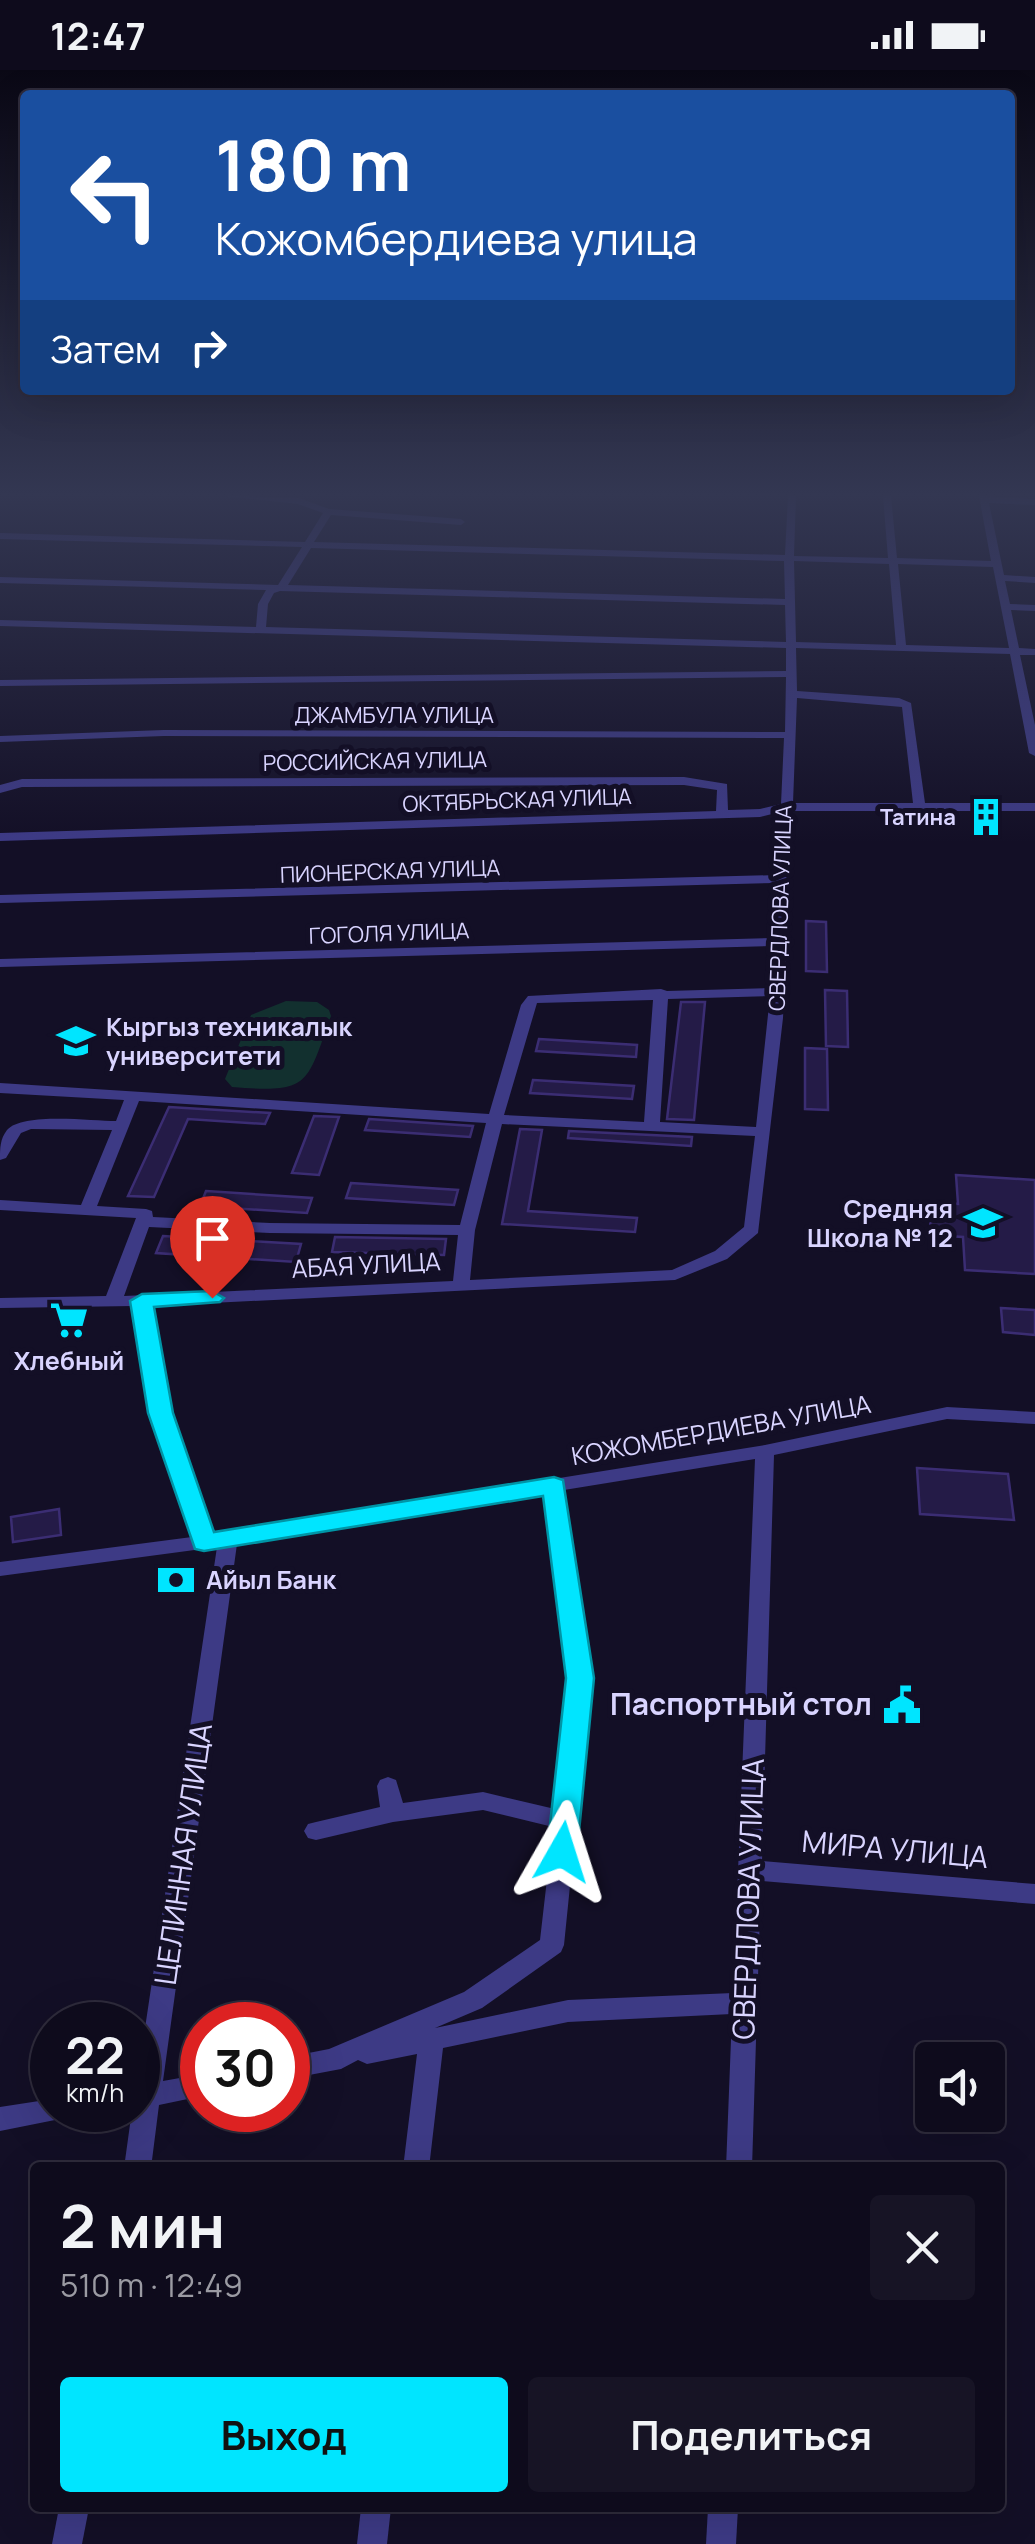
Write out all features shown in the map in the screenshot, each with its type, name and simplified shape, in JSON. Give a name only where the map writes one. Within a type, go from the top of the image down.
[{"type":"street","points":[[261,631],[262,611]]},
{"type":"street","name":"СВЕРДЛОВА УЛИЦА","points":[[674,1274],[721,1255],[752,1229],[777,992],[792,694],[790,611]]},
{"type":"street","points":[[897,611],[901,648]]},
{"type":"street","points":[[1005,611],[1035,753]]},
{"type":"street","points":[[0,623],[1035,652]]},
{"type":"street","points":[[0,683],[791,674]]},
{"type":"street","points":[[792,694],[898,701],[908,705],[918,807]]},
{"type":"street","name":"ДЖАМБУЛА УЛИЦА","points":[[0,739],[164,733],[788,735]]},
{"type":"street","name":"РОССИЙСКАЯ УЛИЦА","points":[[0,789],[40,782],[684,781],[723,787],[722,814]]},
{"type":"street","name":"ОКТЯБРЬСКАЯ УЛИЦА","points":[[0,837],[760,813],[784,807],[1035,807]]},
{"type":"street","name":"ПИОНЕРСКАЯ УЛИЦА","points":[[0,899],[781,879]]},
{"type":"street","name":"ГОГОЛЯ УЛИЦА","points":[[0,964],[779,942]]},
{"type":"street","points":[[461,1285],[467,1230],[530,1001],[544,997],[777,992]]},
{"type":"street","points":[[652,1125],[661,993]]},
{"type":"street","points":[[0,1088],[763,1132]]},
{"type":"street","points":[[88,1209],[134,1096]]},
{"type":"street","points":[[0,1156],[20,1126],[122,1126]]},
{"type":"street","points":[[0,1205],[145,1213],[146,1222],[113,1302]]},
{"type":"street","points":[[146,1222],[467,1230]]},
{"type":"street","name":"АБАЯ УЛИЦА","points":[[0,1303],[142,1301],[674,1274]]},
{"type":"street","name":"ЦЕЛИННАЯ УЛИЦА","points":[[142,1301],[160,1413],[216,1541],[156,2002]]},
{"type":"street","name":"КОЖОМБЕРДИЕВА УЛИЦА","points":[[0,1568],[216,1541],[764,1452],[947,1413],[1035,1418]]},
{"type":"street","name":"СВЕРДЛОВА УЛИЦА","points":[[739,2162],[764,1452]]},
{"type":"street","points":[[333,2059],[473,2000],[552,1946],[580,1678],[554,1486]]},
{"type":"street","points":[[388,1786],[393,1813]]},
{"type":"street","points":[[316,1831],[393,1813],[483,1801],[565,1821]]},
{"type":"street","name":"МИРА УЛИЦА","points":[[750,1870],[1035,1894]]},
{"type":"street","points":[[310,2064],[431,2042],[568,2011],[747,2003]]},
{"type":"street","points":[[417,2162],[431,2042]]},
{"type":"street","points":[[0,2119],[30,2114]]},
{"type":"street","name":"ЦЕЛИННАЯ УЛИЦА","points":[[137,2162],[140,2132]]},
{"type":"street","points":[[67,2544],[73,2512]]},
{"type":"street","points":[[372,2544],[376,2512]]},
{"type":"street","points":[[722,2544],[723,2512]]},
{"type":"green space","points":[[286,1001],[317,1002],[331,1016],[309,1071],[291,1086],[232,1087],[225,1079],[251,1015]]},
{"type":"building","points":[[806,921],[826,922],[827,972],[806,971]]},
{"type":"building","points":[[825,990],[847,991],[848,1047],[826,1046]]},
{"type":"building","points":[[681,1002],[705,1002],[694,1120],[667,1119]]},
{"type":"building","points":[[539,1039],[637,1045],[636,1057],[536,1051]]},
{"type":"building","points":[[805,1048],[827,1049],[828,1110],[805,1109]]},
{"type":"building","points":[[533,1080],[634,1086],[632,1099],[530,1093]]},
{"type":"building","points":[[169,1107],[270,1113],[265,1124],[188,1119],[154,1197],[128,1196]]},
{"type":"building","points":[[314,1116],[339,1117],[319,1175],[292,1173]]},
{"type":"building","points":[[369,1119],[473,1126],[470,1137],[365,1130]]},
{"type":"building","points":[[520,1129],[542,1130],[528,1211],[637,1218],[635,1232],[502,1224]]},
{"type":"building","points":[[569,1131],[692,1137],[691,1146],[568,1138]]},
{"type":"building","name":"Средняя Школа № 12","points":[[956,1175],[1035,1180],[1035,1274],[965,1270],[963,1237],[931,1235],[929,1202],[958,1204]]},
{"type":"building","points":[[351,1183],[458,1190],[454,1205],[346,1198]]},
{"type":"building","points":[[206,1191],[312,1198],[307,1213],[200,1206]]},
{"type":"building","points":[[163,1236],[301,1244],[296,1262],[156,1253]]},
{"type":"building","points":[[335,1237],[446,1239],[444,1255],[332,1252]]},
{"type":"building","points":[[1001,1308],[1035,1310],[1035,1335],[1003,1332]]},
{"type":"building","points":[[917,1468],[1008,1474],[1014,1520],[920,1514]]},
{"type":"building","points":[[59,1509],[61,1535],[13,1542],[11,1517]]},
{"type":"place","name":"Татина","points":[[986,817]]},
{"type":"place","name":"Кыргыз техникалык университети","points":[[76,1041]]},
{"type":"place","name":"Средняя Школа № 12","points":[[983,1223]]},
{"type":"place","name":"Хлебный","points":[[69,1320]]},
{"type":"place","name":"Айыл Банк","points":[[176,1580]]},
{"type":"place","name":"Паспортный стол","points":[[902,1705]]},
{"type":"route","points":[[212,1298],[142,1301],[160,1413],[204,1542],[554,1486],[580,1678],[562,1852]]}]
